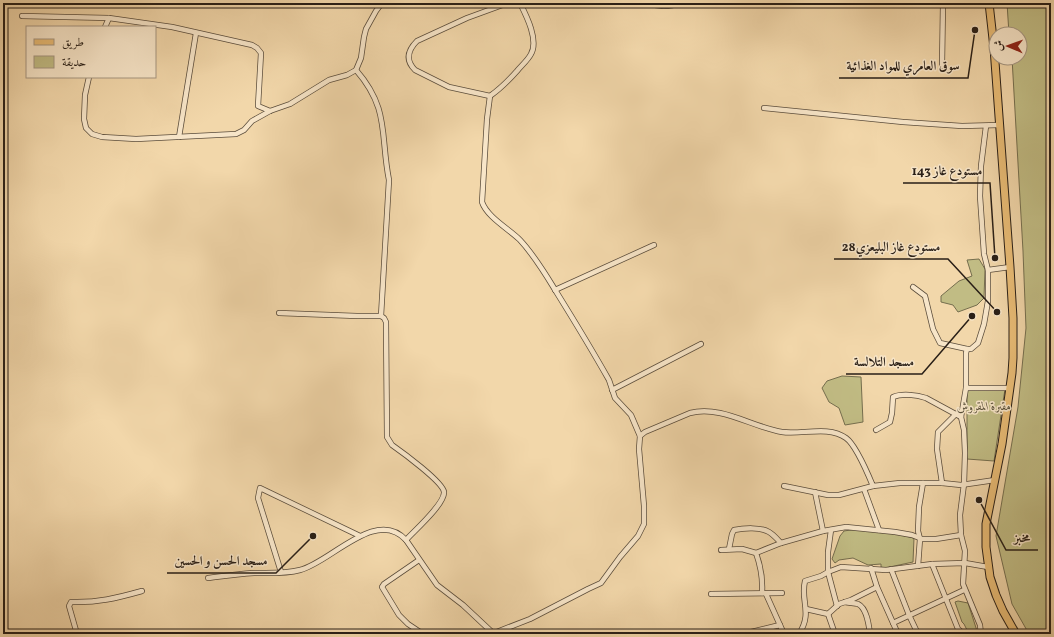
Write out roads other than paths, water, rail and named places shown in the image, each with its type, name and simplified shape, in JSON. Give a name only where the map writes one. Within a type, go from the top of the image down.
[{"type":"main road","points":[[989,3],[1010,267],[1013,332],[1012,373],[1002,444],[986,524],[986,547],[988,567],[996,595],[1016,634]]},
{"type":"street","points":[[89,78],[85,95],[84,119],[86,128],[92,134],[102,137],[136,140],[236,134],[244,130],[252,121],[270,110],[290,104],[329,80],[347,75],[356,70],[361,58],[366,30],[382,3]]},
{"type":"street","points":[[490,96],[449,87],[415,70],[411,66],[408,54],[411,47],[417,41],[467,18],[508,3]]},
{"type":"street","points":[[208,578],[301,570],[312,566],[360,536],[377,530],[391,530],[401,535],[406,540],[436,585],[463,606],[494,634],[601,583],[638,536],[644,524],[639,449],[640,436],[631,416],[617,401],[605,373],[542,270],[522,242],[488,213],[482,202],[487,118],[490,96],[509,80],[532,52],[532,31],[520,3]]},
{"type":"street","points":[[648,3],[663,7],[682,3]]},
{"type":"street","points":[[942,66],[943,3]]},
{"type":"street","points":[[22,16],[109,18],[172,27],[196,34],[252,45],[258,48],[261,53],[258,106],[270,110]]},
{"type":"street","points":[[105,26],[109,18]]},
{"type":"street","points":[[179,137],[196,34]]},
{"type":"street","points":[[356,70],[375,97],[383,125],[386,165],[389,180],[381,316]]},
{"type":"street","points":[[764,108],[903,122],[962,126],[999,125]]},
{"type":"street","points":[[913,287],[925,296],[933,329],[940,343],[971,349],[978,343],[984,324],[988,301],[988,270],[984,254],[980,196],[981,166],[986,126]]},
{"type":"street","points":[[555,290],[654,245]]},
{"type":"street","points":[[988,270],[1010,267]]},
{"type":"street","points":[[279,313],[381,316],[384,318],[386,322],[387,438],[392,445],[436,480],[442,487],[444,493],[440,503],[406,540]]},
{"type":"street","points":[[612,390],[701,344]]},
{"type":"street","points":[[967,349],[966,388],[962,416],[964,430],[964,484],[960,515],[961,535],[965,551],[963,584],[964,590],[980,625],[981,634]]},
{"type":"street","points":[[966,388],[1009,388]]},
{"type":"street","points":[[876,430],[890,422],[893,397],[897,395],[922,396],[962,416]]},
{"type":"street","points":[[640,436],[645,432],[690,413],[704,411],[729,416],[782,432],[831,433],[840,435],[850,442],[864,466],[873,486]]},
{"type":"street","points":[[942,483],[937,449],[938,432],[956,414]]},
{"type":"street","points":[[784,486],[839,495],[873,486],[892,484],[964,484],[995,480]]},
{"type":"street","points":[[918,566],[920,539],[918,531],[923,483]]},
{"type":"street","points":[[281,572],[258,498],[260,488],[360,536]]},
{"type":"street","points":[[864,489],[879,530]]},
{"type":"street","points":[[815,492],[824,531]]},
{"type":"street","points":[[721,550],[742,549],[756,553],[781,543],[824,531],[851,527],[908,534],[920,539],[936,540],[961,535]]},
{"type":"street","points":[[729,549],[734,530],[740,529],[765,530],[774,535],[781,543]]},
{"type":"street","points":[[831,530],[828,552],[828,572],[837,606]]},
{"type":"street","points":[[756,553],[762,568],[764,594],[784,634]]},
{"type":"street","points":[[419,560],[384,584],[382,587],[400,615],[408,624],[423,634]]},
{"type":"street","points":[[799,634],[805,620],[805,581],[821,576],[840,567],[871,568],[879,570],[932,564],[965,563],[988,567]]},
{"type":"street","points":[[932,564],[958,629],[964,634]]},
{"type":"street","points":[[871,568],[877,587],[898,634]]},
{"type":"street","points":[[892,569],[909,615],[918,634]]},
{"type":"street","points":[[828,614],[844,602],[877,587]]},
{"type":"street","points":[[893,623],[964,590]]},
{"type":"street","points":[[77,634],[69,606],[71,602],[88,603],[112,600],[142,591]]},
{"type":"street","points":[[711,594],[782,593]]},
{"type":"street","points":[[844,602],[858,604],[861,606],[867,618],[870,634]]},
{"type":"street","points":[[806,609],[828,614]]},
{"type":"street","points":[[828,614],[835,634]]},
{"type":"street","points":[[743,634],[780,625]]},
{"type":"place","name":"سوق العامري للمواد الغذائية","points":[[975,30]]},
{"type":"place","name":"مستودع غاز 143","points":[[995,258]]},
{"type":"place","name":"28مستودع غاز البليعزي","points":[[997,312]]},
{"type":"place","name":"مسجد التلالسة","points":[[972,316]]},
{"type":"place","name":"مخبز","points":[[979,500]]},
{"type":"place","name":"مسجد الحسن و الحسين","points":[[313,536]]},
{"type":"park label","name":"مقبرة المقروش","points":[[984,407]]}]
